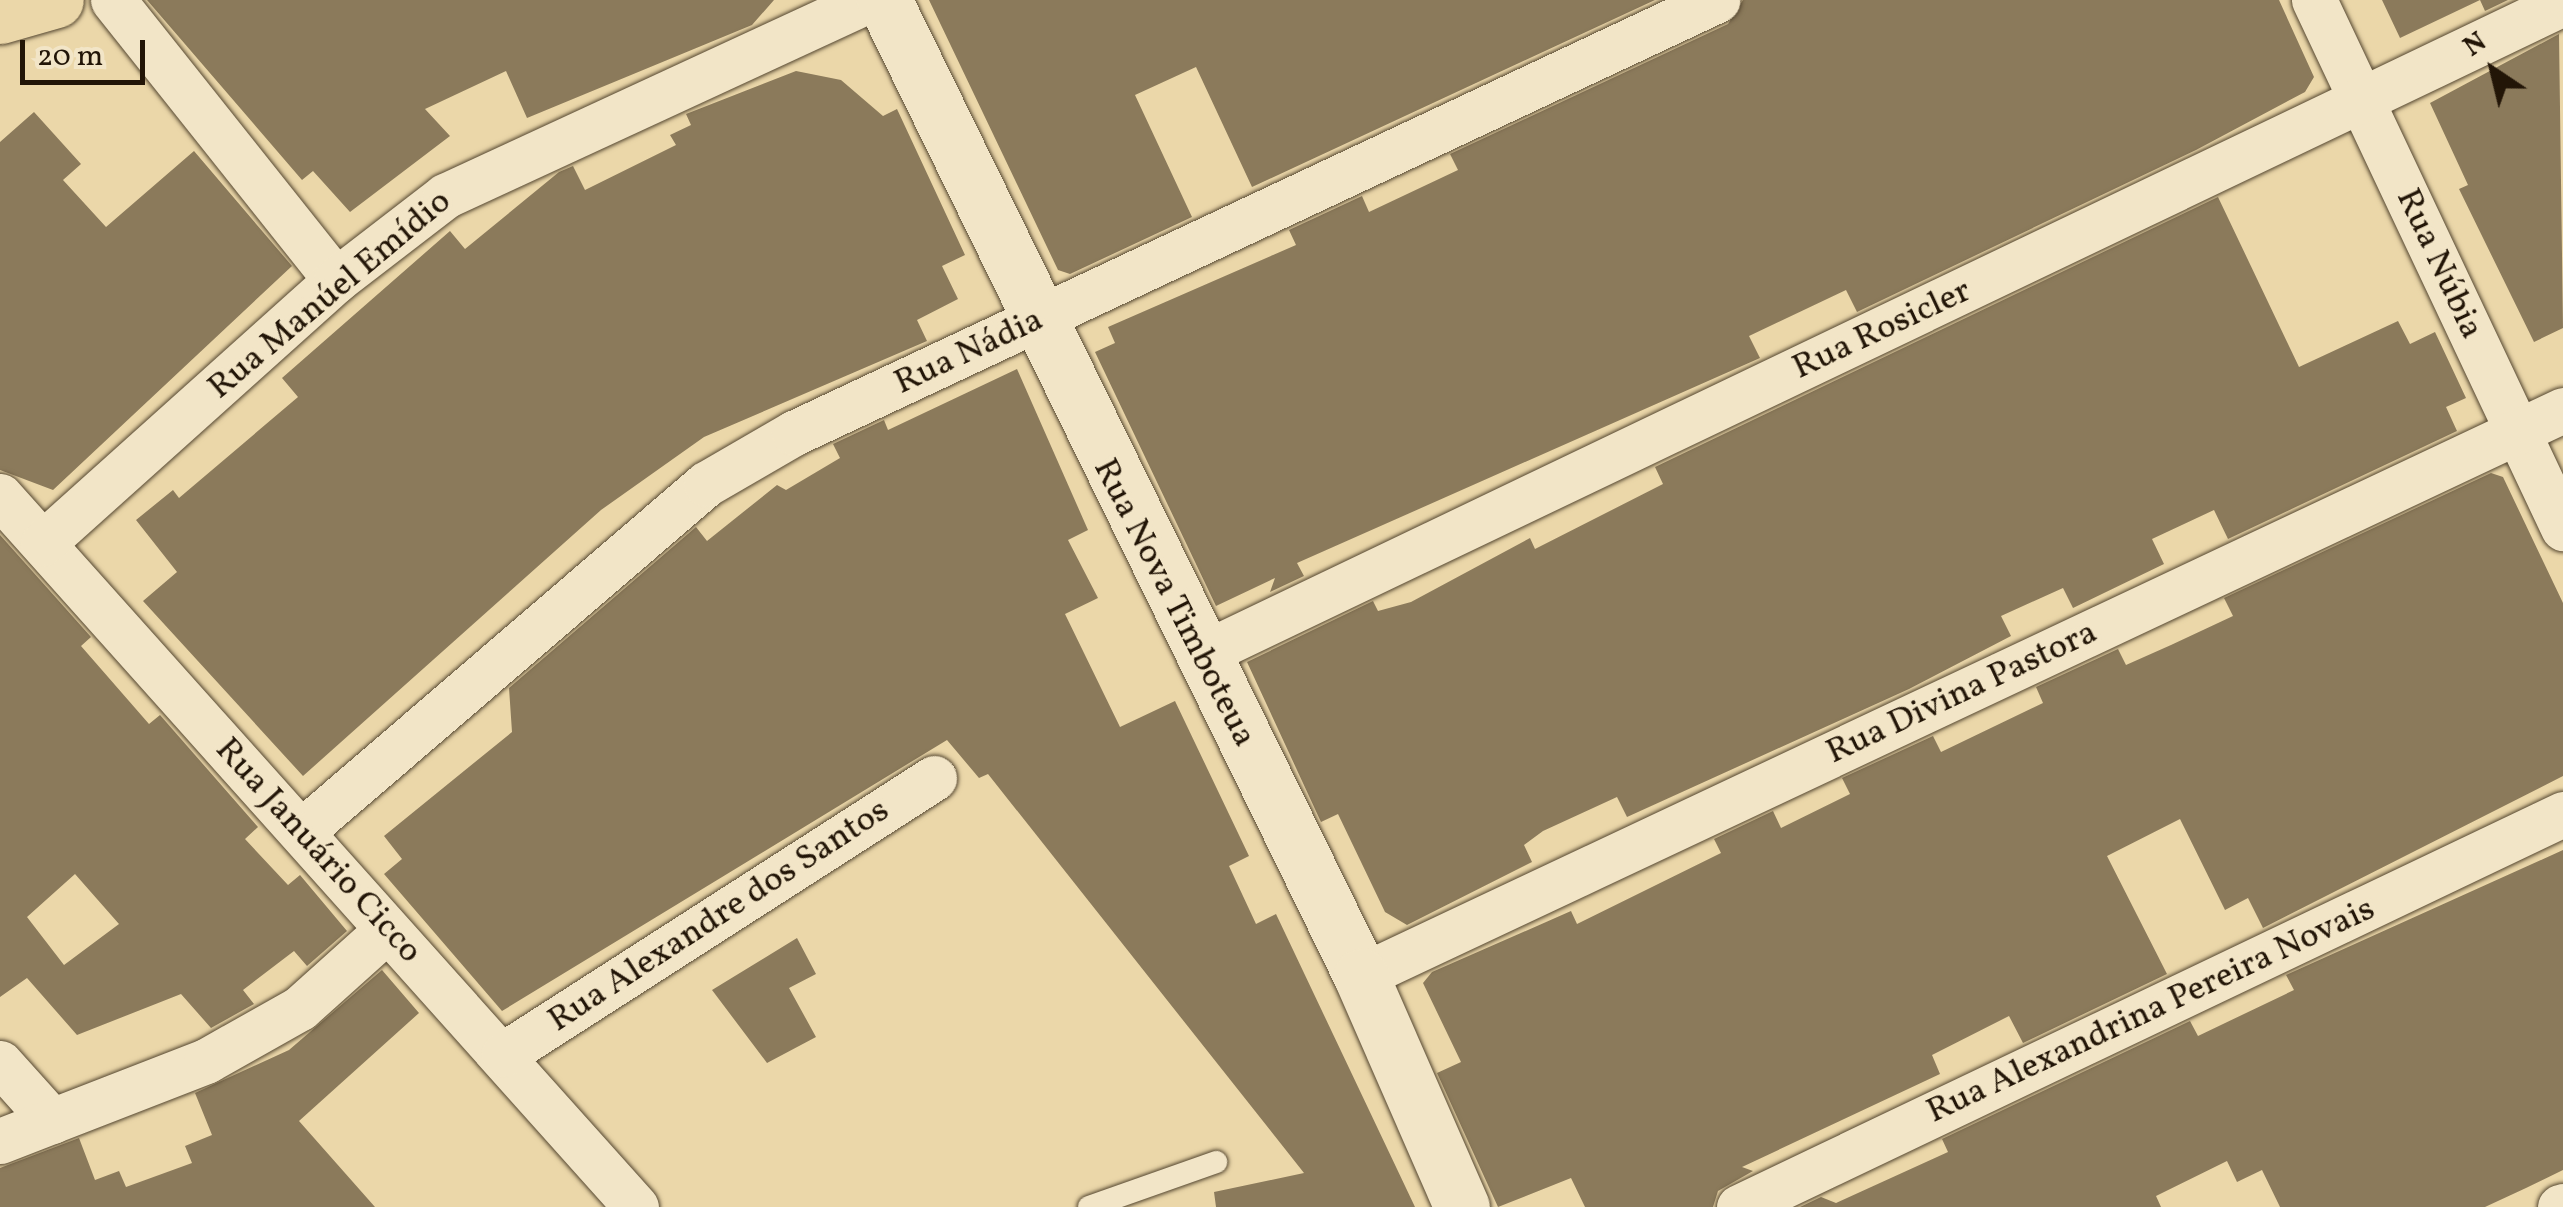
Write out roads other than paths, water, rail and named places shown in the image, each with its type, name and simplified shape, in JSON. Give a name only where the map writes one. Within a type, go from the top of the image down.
[{"type":"main road","points":[[0,16],[56,0]]},
{"type":"main road","name":"Rua Nova Timboteua","points":[[884,0],[1034,322],[1361,976],[1462,1207]]},
{"type":"street","points":[[113,0],[336,280]]},
{"type":"street","name":"Rua Manúel Emídio","points":[[42,543],[336,280],[498,164],[869,0]]},
{"type":"street","name":"Rua Nádia","points":[[302,832],[706,484],[1034,322],[1718,0]]},
{"type":"street","name":"Rua Núbia","points":[[2314,0],[2563,528]]},
{"type":"street","name":"Rua Rosicler","points":[[1200,655],[2563,3]]},
{"type":"street","name":"Rua Divina Pastora","points":[[1361,976],[2563,410]]},
{"type":"street","name":"Rua Januário Cicco","points":[[0,496],[387,930],[504,1054],[636,1207]]},
{"type":"street","name":"Rua Alexandre dos Santos","points":[[504,1054],[934,778]]},
{"type":"street","name":"Rua Alexandrina Pereira Novais","points":[[1739,1207],[2563,814]]},
{"type":"street","points":[[0,1141],[206,1061],[300,1008],[387,930]]},
{"type":"street","points":[[0,1063],[52,1121]]},
{"type":"lane","points":[[1089,1207],[1216,1162]]}]
